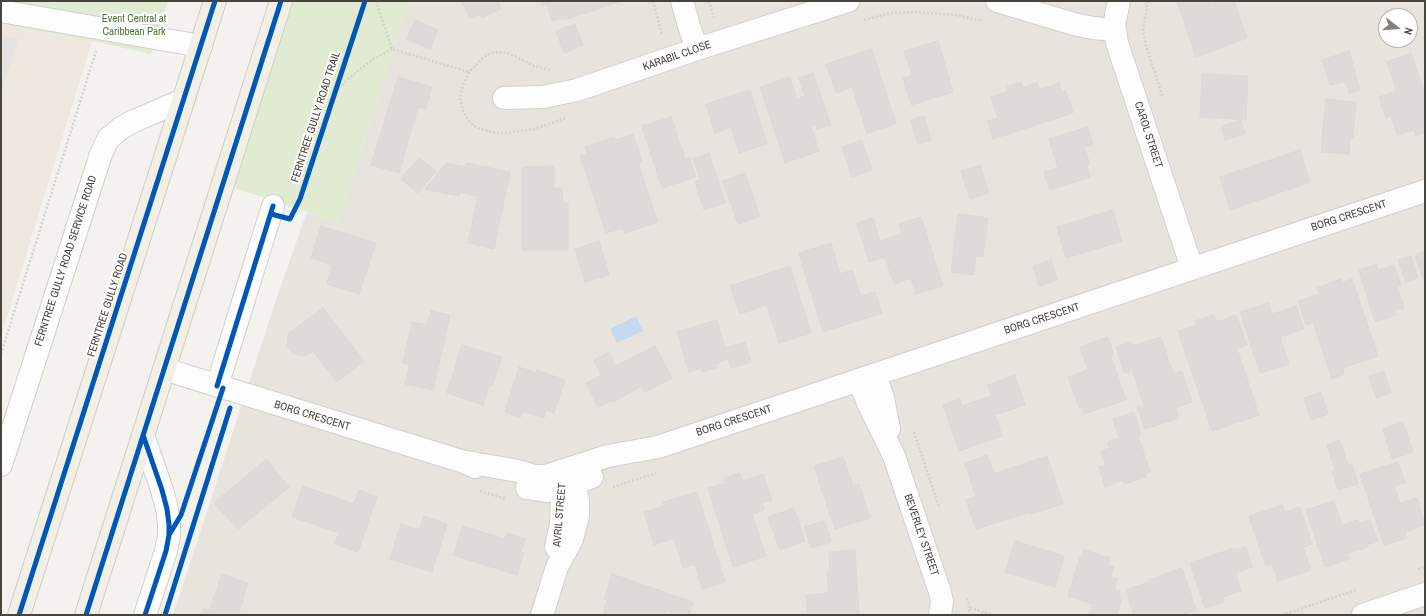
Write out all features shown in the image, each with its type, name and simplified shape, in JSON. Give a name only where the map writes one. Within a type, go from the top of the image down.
[{"type":"main road","name":"FERNTREE GULLY ROAD","points":[[19,615],[215,1]]},
{"type":"main road","points":[[86,615],[280,1]]},
{"type":"street","points":[[682,1],[697,49]]},
{"type":"street","name":"KARABIL CLOSE","points":[[504,98],[543,98],[559,95],[848,1]]},
{"type":"street","points":[[997,1],[1074,24],[1114,30]]},
{"type":"street","name":"CAROL STREET","points":[[1119,1],[1114,30],[1117,43],[1192,268]]},
{"type":"street","points":[[1,11],[201,46]]},
{"type":"street","name":"FERNTREE GULLY ROAD SERVICE ROAD","points":[[1,465],[101,154],[108,140],[122,128],[134,121],[183,100]]},
{"type":"street","name":"BORG CRESCENT","points":[[164,369],[461,461],[566,481],[608,456],[658,447],[1425,191]]},
{"type":"street","points":[[217,386],[273,206]]},
{"type":"street","name":"BEVERLEY STREET","points":[[867,377],[883,398],[894,456],[940,592],[942,602],[940,615]]},
{"type":"street","points":[[143,435],[162,490],[169,524],[166,551],[145,615]]},
{"type":"street","name":"AVRIL STREET","points":[[542,615],[557,566],[556,545],[561,525],[566,481]]},
{"type":"street","points":[[1363,615],[1425,594]]},
{"type":"path","points":[[376,1],[392,49]]},
{"type":"path","points":[[653,1],[662,36]]},
{"type":"path","points":[[709,1],[714,18]]},
{"type":"path","points":[[1148,1],[1144,31],[1146,46],[1163,100]]},
{"type":"path","points":[[1,354],[98,45]]},
{"type":"path","points":[[334,94],[348,79],[372,60],[392,49],[469,72]]},
{"type":"path","points":[[192,527],[230,408]]},
{"type":"path","points":[[1417,570],[1425,567]]},
{"type":"path","points":[[1282,615],[1357,590]]},
{"type":"path","points":[[970,608],[992,615]]},
{"type":"shaded area","points":[[409,1],[1425,1],[1425,615],[173,615],[279,291],[307,212],[338,222]]},
{"type":"shaded area","points":[[1,24],[92,41],[1,336]]},
{"type":"shaded area","points":[[1,36],[18,39],[1,93]]},
{"type":"green space","name":"Event Central at Caribbean Park","points":[[1,1],[168,1],[151,54],[1,24]]},
{"type":"green space","points":[[280,1],[409,1],[338,222],[222,184]]},
{"type":"water","points":[[636,316],[643,331],[617,343],[610,329]]},
{"type":"building","points":[[462,1],[498,1],[501,9],[482,18],[479,14],[470,18]]},
{"type":"building","points":[[540,1],[622,1],[564,20],[563,18],[552,21],[547,4],[542,6]]},
{"type":"building","points":[[1177,1],[1211,1],[1210,5],[1220,1],[1234,1],[1247,38],[1196,57]]},
{"type":"building","points":[[415,20],[438,30],[430,49],[407,39]]},
{"type":"building","points":[[575,24],[583,45],[564,53],[556,31]]},
{"type":"building","points":[[938,41],[953,92],[911,105],[903,78],[912,75],[904,51]]},
{"type":"building","points":[[872,49],[896,124],[867,133],[852,87],[836,93],[826,64]]},
{"type":"building","points":[[1349,51],[1360,90],[1349,93],[1346,81],[1330,85],[1322,60]]},
{"type":"building","points":[[1411,53],[1425,95],[1425,133],[1416,136],[1414,130],[1397,135],[1391,116],[1386,118],[1379,97],[1397,91],[1387,62]]},
{"type":"building","points":[[813,73],[831,125],[817,129],[815,125],[811,127],[819,151],[785,163],[760,87],[790,77],[797,99],[805,96],[799,78]]},
{"type":"building","points":[[1202,74],[1248,76],[1246,120],[1200,117]]},
{"type":"building","points":[[398,77],[432,87],[426,109],[418,107],[399,173],[371,165]]},
{"type":"building","points":[[1021,82],[1023,87],[1037,83],[1039,90],[1059,83],[1062,92],[1066,91],[1073,113],[993,139],[988,121],[998,118],[991,97],[1008,91],[1007,87]]},
{"type":"building","points":[[750,90],[767,144],[739,153],[731,127],[715,133],[706,104]]},
{"type":"building","points":[[1326,99],[1356,102],[1353,138],[1350,138],[1349,154],[1321,152]]},
{"type":"building","points":[[924,116],[931,140],[918,144],[911,120]]},
{"type":"building","points":[[671,117],[685,159],[690,158],[696,177],[662,188],[642,126]]},
{"type":"building","points":[[1241,120],[1245,134],[1225,140],[1221,126]]},
{"type":"building","points":[[1088,127],[1093,145],[1084,147],[1090,164],[1087,165],[1090,177],[1050,190],[1044,172],[1058,168],[1049,139]]},
{"type":"building","points":[[633,134],[642,162],[638,163],[658,222],[625,233],[623,228],[606,233],[580,156],[587,154],[585,147],[614,137],[616,140]]},
{"type":"building","points":[[862,140],[872,170],[852,177],[842,147]]},
{"type":"building","points":[[1300,150],[1310,182],[1230,210],[1220,177]]},
{"type":"building","points":[[709,153],[725,203],[704,210],[695,182],[700,180],[693,159]]},
{"type":"building","points":[[419,158],[436,171],[418,193],[401,179]]},
{"type":"building","points":[[446,163],[466,167],[466,163],[510,172],[494,249],[468,243],[478,196],[460,192],[459,196],[425,189]]},
{"type":"building","points":[[980,165],[989,193],[970,199],[961,171]]},
{"type":"building","points":[[554,166],[554,188],[562,188],[563,203],[568,203],[568,250],[522,250],[522,167]]},
{"type":"building","points":[[745,173],[760,216],[738,224],[723,181]]},
{"type":"building","points":[[1113,210],[1122,241],[1066,258],[1057,227]]},
{"type":"building","points":[[958,214],[988,218],[983,257],[976,256],[974,275],[951,272]]},
{"type":"building","points":[[921,217],[943,286],[916,294],[911,278],[894,284],[885,257],[869,262],[857,223],[873,218],[880,241],[902,234],[899,224]]},
{"type":"building","points":[[321,226],[376,243],[359,294],[327,284],[332,265],[311,258]]},
{"type":"building","points":[[599,241],[609,275],[585,282],[575,249]]},
{"type":"building","points":[[831,243],[840,274],[852,270],[861,296],[875,292],[882,313],[823,332],[799,253]]},
{"type":"building","points":[[1425,251],[1425,284],[1415,255]]},
{"type":"building","points":[[1411,256],[1418,278],[1406,282],[1398,260]]},
{"type":"building","points":[[1051,260],[1057,280],[1039,286],[1033,266]]},
{"type":"building","points":[[1376,264],[1378,270],[1394,265],[1401,285],[1397,286],[1404,308],[1395,310],[1396,315],[1375,322],[1359,270]]},
{"type":"building","points":[[790,266],[811,333],[779,343],[767,305],[740,314],[730,286]]},
{"type":"building","points":[[1341,279],[1342,283],[1352,279],[1378,356],[1343,368],[1344,374],[1332,379],[1313,323],[1306,325],[1298,301],[1319,294],[1317,288]]},
{"type":"building","points":[[1268,303],[1272,314],[1297,306],[1304,329],[1280,337],[1289,364],[1260,373],[1240,312]]},
{"type":"building","points":[[323,308],[364,361],[337,382],[313,351],[306,356],[294,354],[287,346],[288,334]]},
{"type":"building","points":[[431,311],[450,315],[433,390],[405,384],[410,365],[403,363],[412,322],[427,325]]},
{"type":"building","points":[[1214,315],[1217,322],[1236,315],[1247,345],[1237,349],[1259,415],[1212,431],[1178,331],[1196,326],[1195,321]]},
{"type":"building","points":[[717,320],[725,348],[745,342],[751,362],[731,368],[728,359],[715,364],[716,368],[703,372],[701,368],[689,372],[677,332]]},
{"type":"building","points":[[1108,337],[1114,356],[1111,357],[1126,400],[1084,414],[1082,407],[1079,408],[1068,377],[1088,370],[1080,347]]},
{"type":"building","points":[[1161,337],[1173,374],[1182,371],[1192,402],[1176,408],[1179,418],[1145,429],[1137,407],[1144,405],[1132,370],[1124,373],[1116,347],[1131,342],[1133,346]]},
{"type":"building","points":[[462,345],[502,357],[492,386],[489,385],[483,405],[447,393]]},
{"type":"building","points":[[655,346],[672,378],[645,392],[642,386],[613,402],[612,400],[598,407],[586,383],[601,375],[594,360],[609,352],[616,366]]},
{"type":"building","points":[[519,367],[536,373],[537,370],[565,380],[554,413],[546,410],[544,418],[522,411],[520,418],[505,412]]},
{"type":"building","points":[[1384,371],[1391,393],[1376,398],[1369,376]]},
{"type":"building","points":[[1015,375],[1025,405],[995,415],[1002,436],[959,451],[943,405],[960,399],[962,406],[991,396],[988,385]]},
{"type":"building","points":[[1321,392],[1328,414],[1311,420],[1304,398]]},
{"type":"building","points":[[1134,412],[1141,434],[1138,436],[1150,472],[1145,473],[1146,477],[1124,484],[1123,480],[1105,487],[1099,467],[1106,465],[1101,451],[1110,448],[1107,442],[1119,438],[1113,419]]},
{"type":"building","points":[[1403,422],[1413,452],[1392,459],[1383,429]]},
{"type":"building","points":[[1340,440],[1348,465],[1352,464],[1358,484],[1338,490],[1332,471],[1335,470],[1327,445]]},
{"type":"building","points":[[987,455],[994,474],[1047,456],[1063,504],[1031,514],[1030,512],[976,529],[966,500],[976,497],[965,463]]},
{"type":"building","points":[[843,457],[853,486],[859,484],[870,518],[835,529],[814,466]]},
{"type":"building","points":[[266,459],[289,487],[238,529],[214,503]]},
{"type":"building","points":[[1398,462],[1405,483],[1394,486],[1400,503],[1417,498],[1425,525],[1405,532],[1407,538],[1384,545],[1360,474]]},
{"type":"building","points":[[740,473],[742,481],[763,474],[772,500],[762,503],[764,510],[752,514],[766,556],[733,567],[708,488],[726,483],[724,478]]},
{"type":"building","points":[[303,486],[354,504],[359,490],[377,497],[358,552],[335,544],[339,533],[292,517]]},
{"type":"building","points":[[697,492],[725,582],[702,589],[695,564],[683,568],[674,538],[654,545],[644,512],[665,506],[663,502]]},
{"type":"building","points":[[1334,501],[1342,525],[1358,520],[1359,523],[1370,520],[1378,541],[1367,545],[1368,547],[1347,553],[1349,559],[1325,567],[1306,510]]},
{"type":"building","points":[[1282,505],[1285,512],[1300,507],[1312,544],[1303,547],[1311,570],[1278,581],[1272,564],[1266,566],[1249,516]]},
{"type":"building","points":[[794,508],[805,541],[780,550],[768,517]]},
{"type":"building","points":[[424,516],[447,524],[432,572],[390,559],[401,524],[419,530]]},
{"type":"building","points":[[825,521],[831,542],[811,548],[804,527]]},
{"type":"building","points":[[463,526],[505,539],[507,533],[525,539],[521,552],[524,553],[517,575],[453,555]]},
{"type":"building","points":[[1015,541],[1064,556],[1055,587],[1005,572]]},
{"type":"building","points":[[1246,547],[1252,567],[1235,573],[1241,591],[1223,597],[1224,602],[1205,608],[1190,563],[1234,548],[1235,550]]},
{"type":"building","points":[[855,550],[859,615],[808,615],[806,595],[829,593],[827,572],[830,572],[829,552]]},
{"type":"building","points":[[1084,550],[1110,558],[1108,565],[1114,567],[1111,577],[1117,579],[1114,589],[1120,591],[1119,596],[1122,598],[1117,615],[1090,615],[1093,604],[1068,596],[1080,557],[1082,557]]},
{"type":"building","points":[[1182,568],[1196,610],[1182,615],[1134,615],[1126,590],[1149,582],[1148,580]]},
{"type":"building","points":[[222,574],[248,583],[238,615],[202,615],[204,608],[210,610]]},
{"type":"building","points":[[612,574],[693,602],[689,615],[679,615],[666,610],[664,615],[636,615],[628,612],[627,615],[603,615],[607,600],[604,599]]},
{"type":"cycle path","points":[[19,615],[215,1]]},
{"type":"cycle path","points":[[86,615],[281,1]]},
{"type":"cycle path","name":"FERNTREE GULLY ROAD TRAIL","points":[[271,214],[290,219],[300,199],[365,1]]},
{"type":"cycle path","points":[[217,386],[273,206]]},
{"type":"cycle path","points":[[169,535],[181,515],[223,388]]},
{"type":"cycle path","points":[[165,615],[230,408]]},
{"type":"cycle path","points":[[143,435],[162,490],[169,524],[169,535],[166,551],[145,615]]}]
